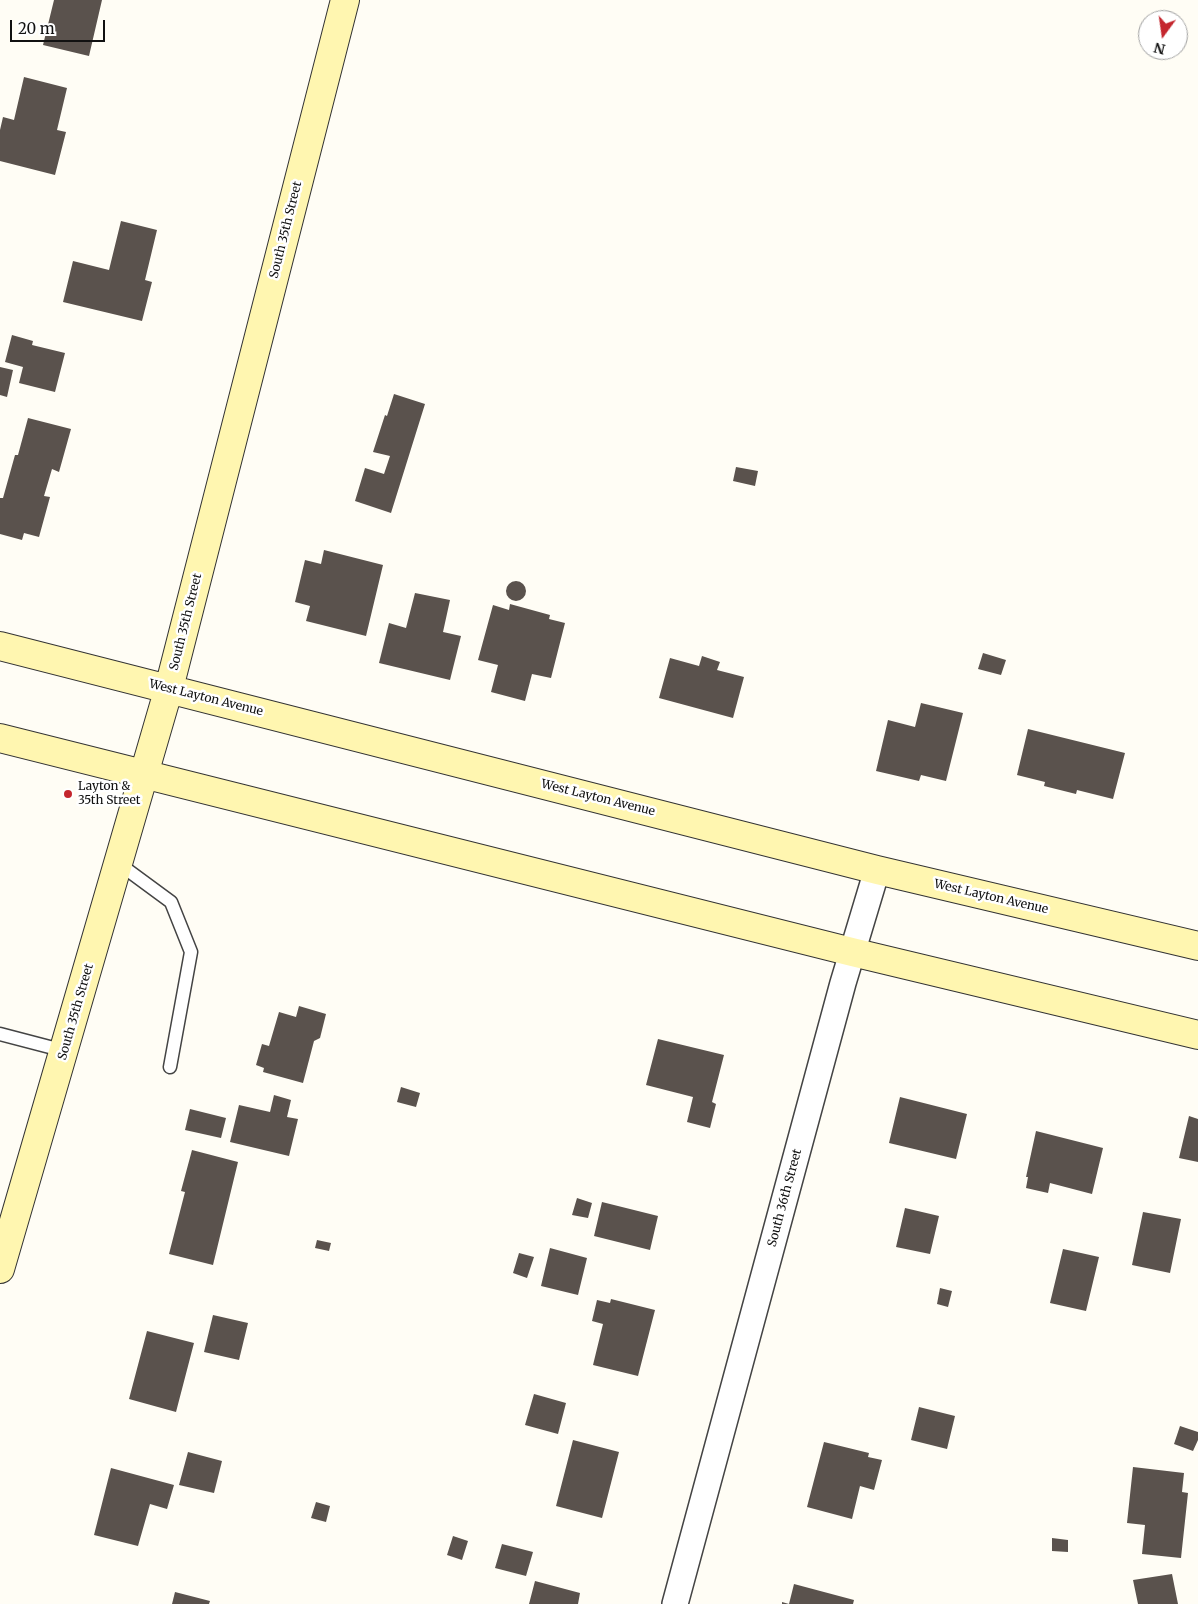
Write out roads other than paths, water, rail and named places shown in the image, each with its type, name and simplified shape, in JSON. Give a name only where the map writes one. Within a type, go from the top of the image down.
[{"type":"main road","name":"South 35th Street","points":[[0,1269],[65,1051],[169,688],[345,0]]},
{"type":"main road","name":"West Layton Avenue","points":[[0,646],[877,870],[1198,946]]},
{"type":"main road","points":[[0,738],[852,952],[1198,1035]]},
{"type":"street","name":"South 36th Street","points":[[675,1604],[852,952],[877,870]]},
{"type":"lane","points":[[118,863],[171,902],[191,952],[170,1067]]},
{"type":"lane","points":[[0,1034],[65,1051]]},
{"type":"place","name":"Layton & 35th Street","points":[[68,794]]}]
